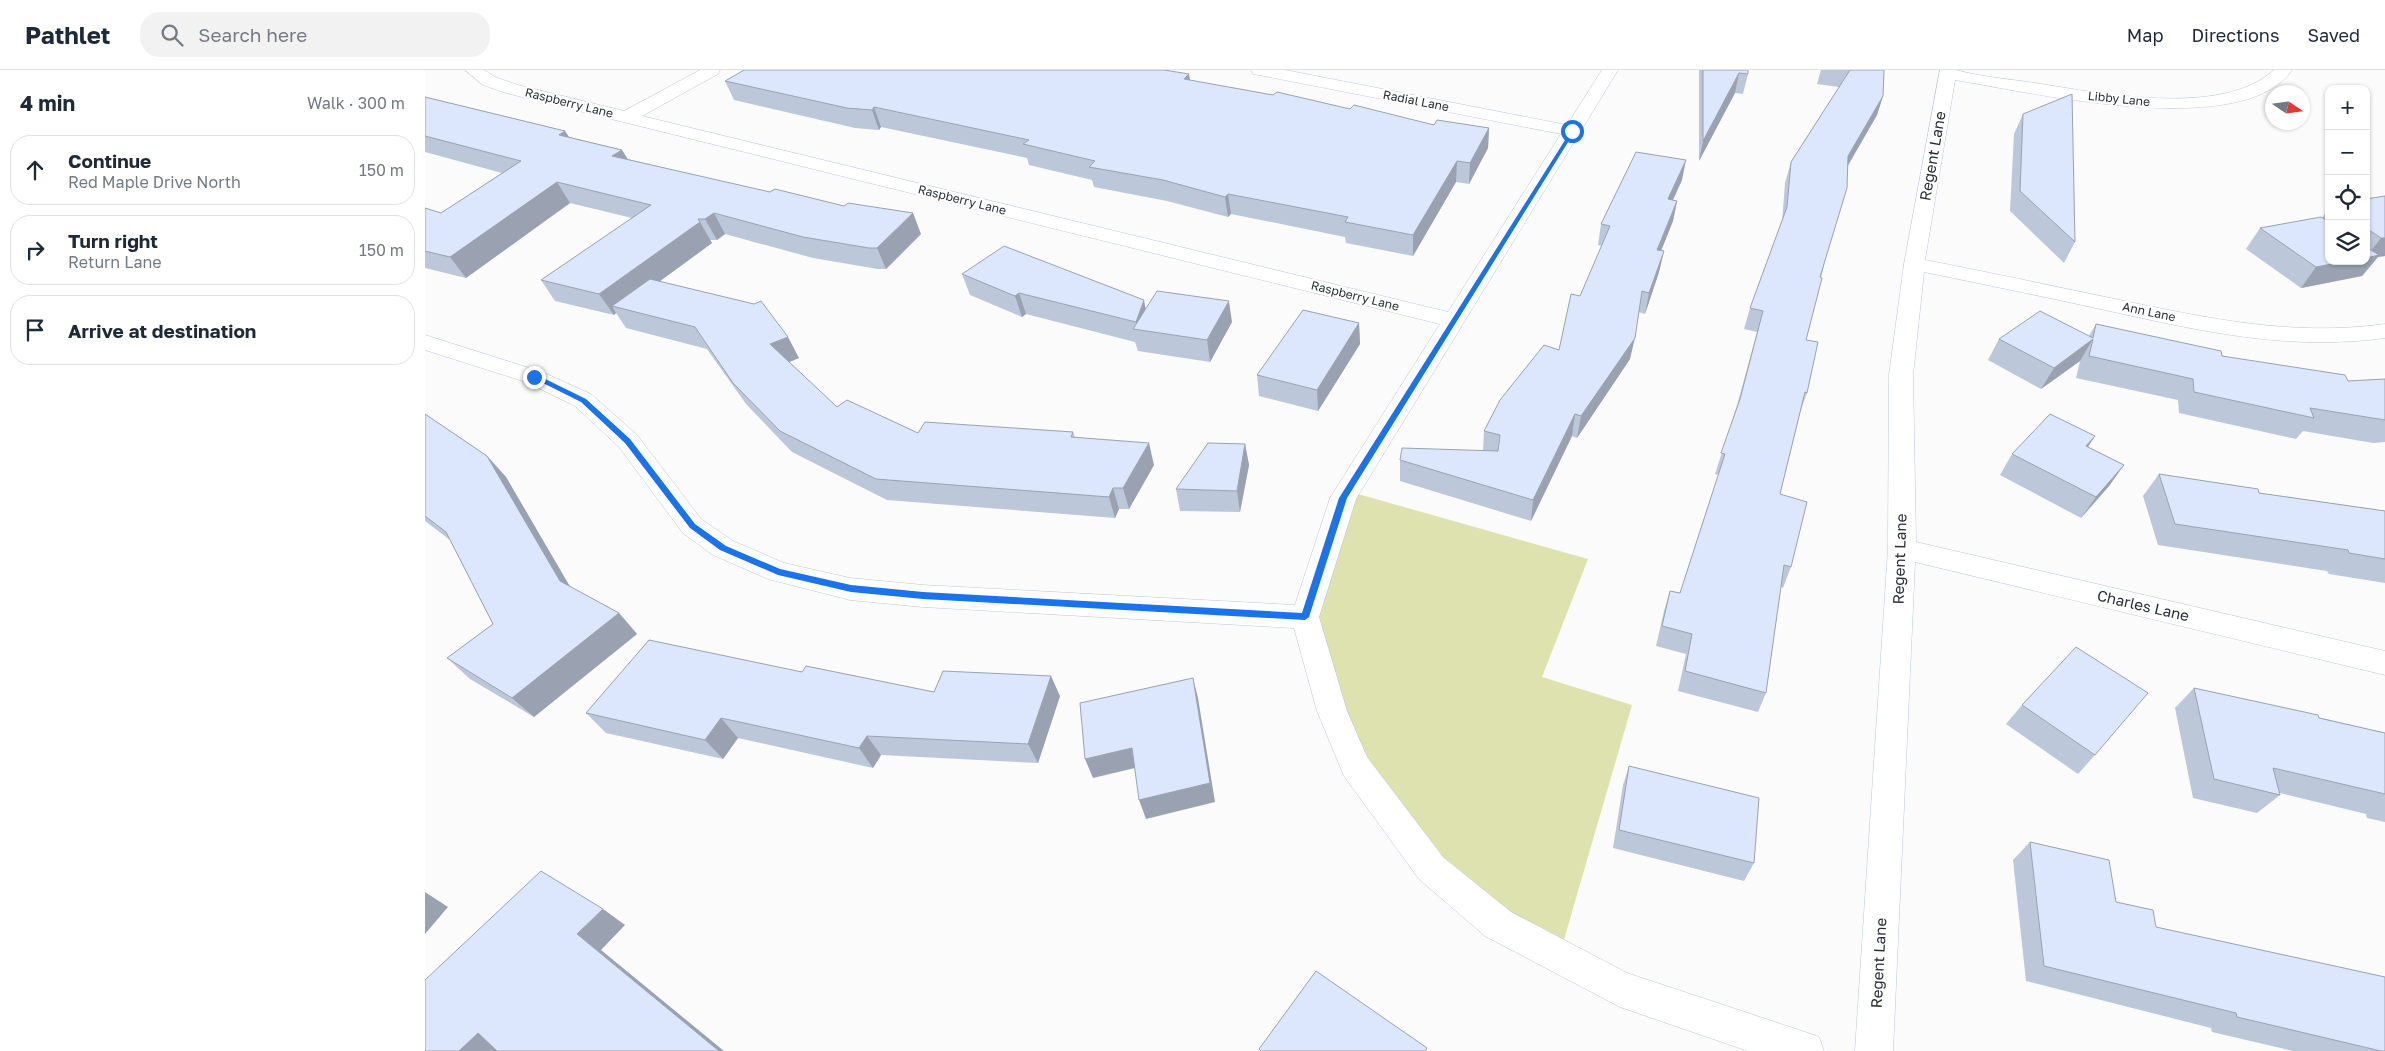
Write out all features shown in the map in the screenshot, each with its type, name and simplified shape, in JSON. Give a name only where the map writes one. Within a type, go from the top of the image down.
[{"type":"street","name":"Raspberry Lane","points":[[473,70],[489,81],[512,89],[1455,321]]},
{"type":"street","points":[[626,118],[712,70]]},
{"type":"street","name":"Radial Lane","points":[[1259,70],[1572,131]]},
{"type":"street","points":[[1610,70],[1343,498],[1305,617],[1332,712],[1355,766],[1431,868],[1497,924],[1620,990],[1805,1051]]},
{"type":"street","name":"Libby Lane","points":[[1948,72],[2118,101],[2151,103],[2202,102],[2237,96],[2267,85],[2283,70]]},
{"type":"street","name":"Regent Lane","points":[[1874,1051],[1902,549],[1901,375],[1914,264],[1948,72]]},
{"type":"street","name":"Ann Lane","points":[[1914,264],[2216,326],[2304,338],[2364,335],[2385,331]]},
{"type":"street","points":[[425,342],[534,377],[583,400],[628,441],[692,526],[723,548],[778,572],[851,588],[923,596],[1305,617]]},
{"type":"street","name":"Charles Lane","points":[[1902,549],[2385,663]]},
{"type":"green space","points":[[1358,494],[1588,559],[1542,677],[1632,705],[1561,950],[1437,862],[1359,761],[1314,613]]},
{"type":"building","points":[[744,70],[1164,70],[1189,74],[1184,79],[1273,95],[1277,92],[1350,109],[1354,105],[1434,125],[1437,120],[1489,128],[1470,163],[1457,161],[1413,235],[1345,222],[1348,217],[1228,194],[1225,197],[1163,180],[1089,167],[1095,161],[1023,144],[1029,140],[874,107],[872,110],[847,108],[725,81]]},
{"type":"building","points":[[1703,70],[1748,70],[1748,74],[1739,73],[1703,141]]},
{"type":"building","points":[[1850,70],[1884,70],[1883,96],[1848,156],[1847,188],[1820,277],[1822,278],[1806,340],[1818,342],[1807,393],[1805,392],[1780,494],[1807,502],[1791,567],[1784,565],[1766,693],[1685,671],[1692,634],[1662,626],[1670,591],[1680,593],[1725,454],[1721,453],[1740,399],[1763,311],[1750,308],[1787,207],[1791,162]]},
{"type":"building","points":[[2072,94],[2075,242],[2020,191],[2023,114]]},
{"type":"building","points":[[425,97],[565,131],[559,135],[622,150],[612,156],[770,192],[775,189],[844,206],[848,203],[913,213],[877,248],[869,248],[803,237],[714,213],[705,219],[698,219],[700,222],[599,294],[541,280],[651,205],[557,182],[450,257],[425,251],[425,208],[441,213],[521,161],[425,136]]},
{"type":"building","points":[[1636,152],[1686,160],[1668,199],[1677,201],[1657,250],[1664,251],[1649,293],[1642,291],[1635,338],[1581,416],[1575,414],[1533,500],[1400,460],[1402,448],[1498,451],[1500,435],[1484,431],[1500,400],[1544,345],[1559,350],[1571,294],[1580,296],[1610,226],[1601,224]]},
{"type":"building","points":[[2385,196],[2385,238],[2381,238],[2370,231],[2370,198]]},
{"type":"building","points":[[2321,217],[2325,220],[2326,265],[2316,267],[2260,228]]},
{"type":"building","points":[[1004,246],[1144,300],[1136,322],[1019,293],[1015,296],[962,274]]},
{"type":"building","points":[[2370,249],[2379,255],[2370,257]]},
{"type":"building","points":[[650,279],[754,304],[761,301],[788,337],[770,344],[837,407],[847,400],[918,433],[925,422],[1073,432],[1071,437],[1149,443],[1123,488],[1113,488],[1109,497],[876,479],[780,431],[733,383],[695,327],[612,306]]},
{"type":"building","points":[[1157,291],[1229,301],[1207,340],[1133,329]]},
{"type":"building","points":[[1303,310],[1359,323],[1317,390],[1257,375]]},
{"type":"building","points":[[2040,311],[2093,338],[2096,324],[2221,351],[2222,356],[2345,375],[2348,381],[2385,379],[2385,420],[2310,408],[2314,418],[2194,392],[2193,379],[2089,356],[2093,339],[2054,368],[1999,339]]},
{"type":"building","points":[[425,414],[487,456],[560,581],[619,613],[512,698],[447,658],[493,624],[446,532],[425,516]]},
{"type":"building","points":[[2050,414],[2095,436],[2086,446],[2124,465],[2096,497],[2012,454]]},
{"type":"building","points":[[1208,443],[1245,444],[1237,491],[1176,489]]},
{"type":"building","points":[[2159,474],[2258,489],[2259,493],[2385,511],[2385,559],[2349,553],[2348,550],[2175,524]]},
{"type":"building","points":[[649,640],[802,672],[806,666],[934,692],[943,671],[1051,676],[1028,744],[867,736],[859,748],[721,718],[705,740],[586,713]]},
{"type":"building","points":[[2076,647],[2148,693],[2095,755],[2022,705]]},
{"type":"building","points":[[1193,678],[1210,783],[1139,800],[1132,748],[1085,759],[1080,703]]},
{"type":"building","points":[[2194,688],[2318,715],[2319,718],[2385,733],[2385,794],[2273,768],[2280,795],[2214,779]]},
{"type":"building","points":[[1629,766],[1759,798],[1754,863],[1619,830]]},
{"type":"building","points":[[2030,842],[2109,860],[2116,902],[2153,910],[2156,927],[2385,977],[2385,1051],[2237,1017],[2236,1013],[2044,966]]},
{"type":"building","points":[[541,871],[603,909],[577,934],[719,1051],[497,1051],[478,1033],[459,1051],[425,1050],[425,980]]},
{"type":"building","points":[[1316,971],[1427,1048],[1425,1051],[1261,1051],[1259,1049]]},
{"type":"route","points":[[534,377],[583,400],[628,441],[692,526],[723,548],[778,572],[851,588],[923,596],[1305,617],[1343,498],[1572,131]]}]
